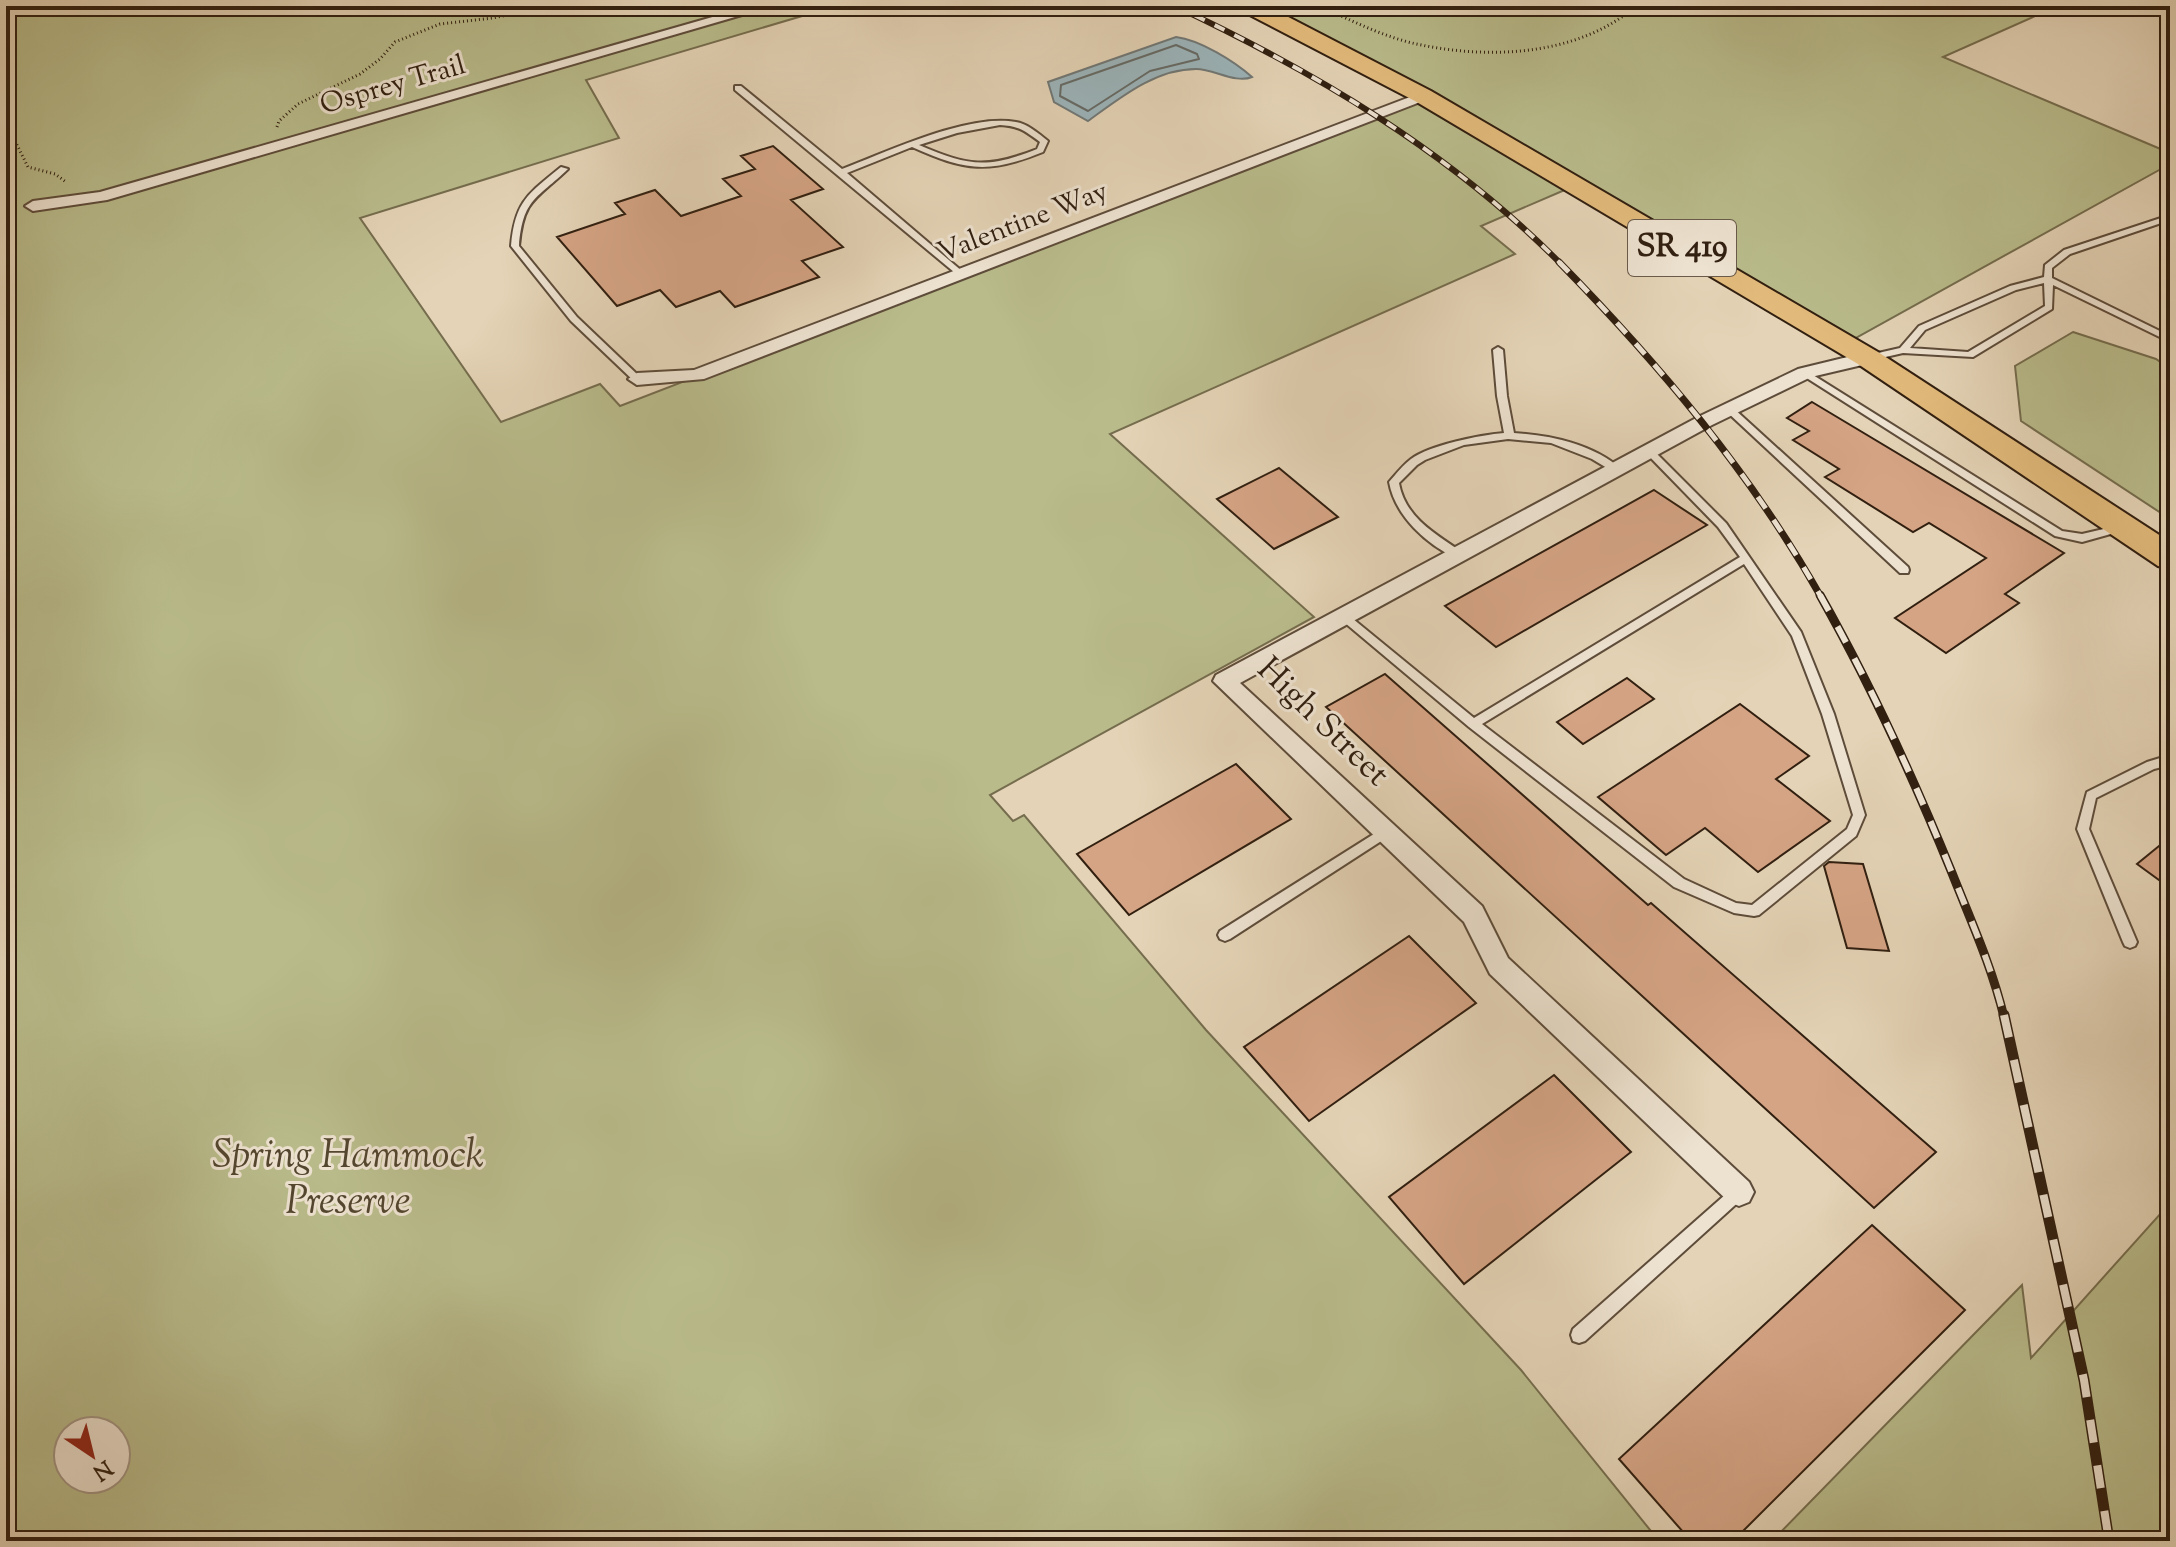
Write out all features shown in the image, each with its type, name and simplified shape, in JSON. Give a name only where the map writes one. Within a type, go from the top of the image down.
[{"type":"main road","name":"SR 419","points":[[1250,6],[1423,96],[1868,358],[2170,558]]},
{"type":"street","name":"Osprey Trail","points":[[33,206],[101,197],[766,6]]},
{"type":"street","name":"Valentine Way","points":[[637,379],[697,375],[1423,96]]},
{"type":"street","name":"High Street","points":[[1739,1192],[1499,966],[1473,914],[1224,681],[1729,409],[1805,373],[1868,358]]},
{"type":"lane","points":[[2155,6],[2170,14]]},
{"type":"lane","points":[[738,88],[960,274]]},
{"type":"lane","points":[[841,172],[915,146],[975,126],[995,123],[1019,125],[1044,141],[1040,150],[1018,160],[979,168],[960,166],[915,146]]},
{"type":"lane","points":[[564,169],[525,201],[516,220],[515,246],[574,319],[637,379]]},
{"type":"lane","points":[[1868,358],[1903,350],[1970,355],[2049,307],[2048,267],[2067,252],[2170,217]]},
{"type":"lane","points":[[1903,350],[1922,328],[2013,288],[2048,279],[2170,339]]},
{"type":"lane","points":[[1498,350],[1509,434]]},
{"type":"lane","points":[[1805,373],[2059,534],[2082,538],[2122,527]]},
{"type":"lane","points":[[1729,409],[1904,570]]},
{"type":"lane","points":[[1458,555],[1406,513],[1395,497],[1394,482],[1416,460],[1458,443],[1509,434],[1558,440],[1595,455],[1616,469]]},
{"type":"lane","points":[[1343,617],[1473,724],[1679,883],[1734,908],[1754,911],[1852,832],[1859,815],[1828,714],[1797,635],[1722,525],[1649,451]]},
{"type":"lane","points":[[1473,724],[1746,558]]},
{"type":"lane","points":[[2130,942],[2083,829],[2091,795],[2151,765],[2170,760]]},
{"type":"lane","points":[[1225,935],[1385,832]]},
{"type":"lane","points":[[1579,1335],[1739,1192]]},
{"type":"path","points":[[262,151],[272,140],[279,121],[298,104],[360,74],[380,59],[395,42],[440,24],[493,18],[552,6]]},
{"type":"path","points":[[1320,6],[1382,34],[1410,42],[1435,48],[1488,49],[1541,47],[1583,40],[1616,25],[1636,6]]},
{"type":"path","points":[[6,123],[28,167],[77,184]]},
{"type":"green space","name":"Spring Hammock Preserve","points":[[6,6],[836,6],[586,80],[619,138],[360,218],[501,422],[600,384],[620,406],[1417,99],[1567,189],[1481,226],[1515,254],[1110,434],[1314,617],[990,795],[1013,821],[1024,815],[1206,1030],[1521,1370],[1659,1541],[6,1541]]},
{"type":"green space","points":[[1260,6],[2058,6],[1943,57],[2170,153],[2170,164],[1852,340]]},
{"type":"green space","points":[[2073,332],[2156,359],[2170,369],[2170,519],[2021,421],[2015,366]]},
{"type":"green space","points":[[2170,1203],[2170,1541],[1772,1541],[2022,1285],[2031,1358]]},
{"type":"water","points":[[1176,37],[1216,52],[1252,77],[1232,78],[1196,69],[1166,74],[1139,86],[1088,121],[1054,102],[1048,82]]},
{"type":"building","points":[[773,146],[823,189],[791,200],[843,247],[802,261],[819,277],[735,307],[720,291],[676,307],[660,290],[617,306],[557,237],[625,214],[615,203],[655,190],[681,216],[741,196],[723,179],[755,169],[741,156]]},
{"type":"building","points":[[1812,402],[2064,553],[2005,594],[2019,603],[1946,653],[1895,618],[1986,558],[1929,523],[1913,532],[1825,477],[1839,469],[1793,440],[1809,431],[1787,418]]},
{"type":"building","points":[[1279,468],[1338,517],[1274,549],[1217,499]]},
{"type":"building","points":[[1654,490],[1707,525],[1496,647],[1445,606]]},
{"type":"building","points":[[1385,674],[1936,1152],[1874,1208],[1326,707]]},
{"type":"building","points":[[1627,678],[1654,699],[1583,744],[1557,722]]},
{"type":"building","points":[[1740,704],[1809,756],[1776,779],[1830,821],[1758,872],[1705,828],[1666,855],[1598,797]]},
{"type":"building","points":[[1236,764],[1291,819],[1129,915],[1077,854]]},
{"type":"building","points":[[2170,837],[2170,888],[2137,864]]},
{"type":"building","points":[[1829,862],[1863,864],[1889,951],[1847,948],[1824,866]]},
{"type":"building","points":[[1409,936],[1476,1003],[1309,1121],[1244,1047]]},
{"type":"building","points":[[1554,1075],[1631,1152],[1464,1284],[1389,1197]]},
{"type":"building","points":[[1872,1225],[1965,1310],[1733,1541],[1691,1541],[1619,1459]]},
{"type":"railway","points":[[1175,6],[1280,59],[1380,118],[1474,186],[1560,263]]},
{"type":"railway","points":[[1560,263],[1667,380],[1734,463],[1794,551],[1821,597]]},
{"type":"railway","points":[[1820,595],[1874,697],[1922,802],[1981,944],[2004,1017]]},
{"type":"railway","points":[[2004,1015],[2084,1380],[2109,1541]]}]
